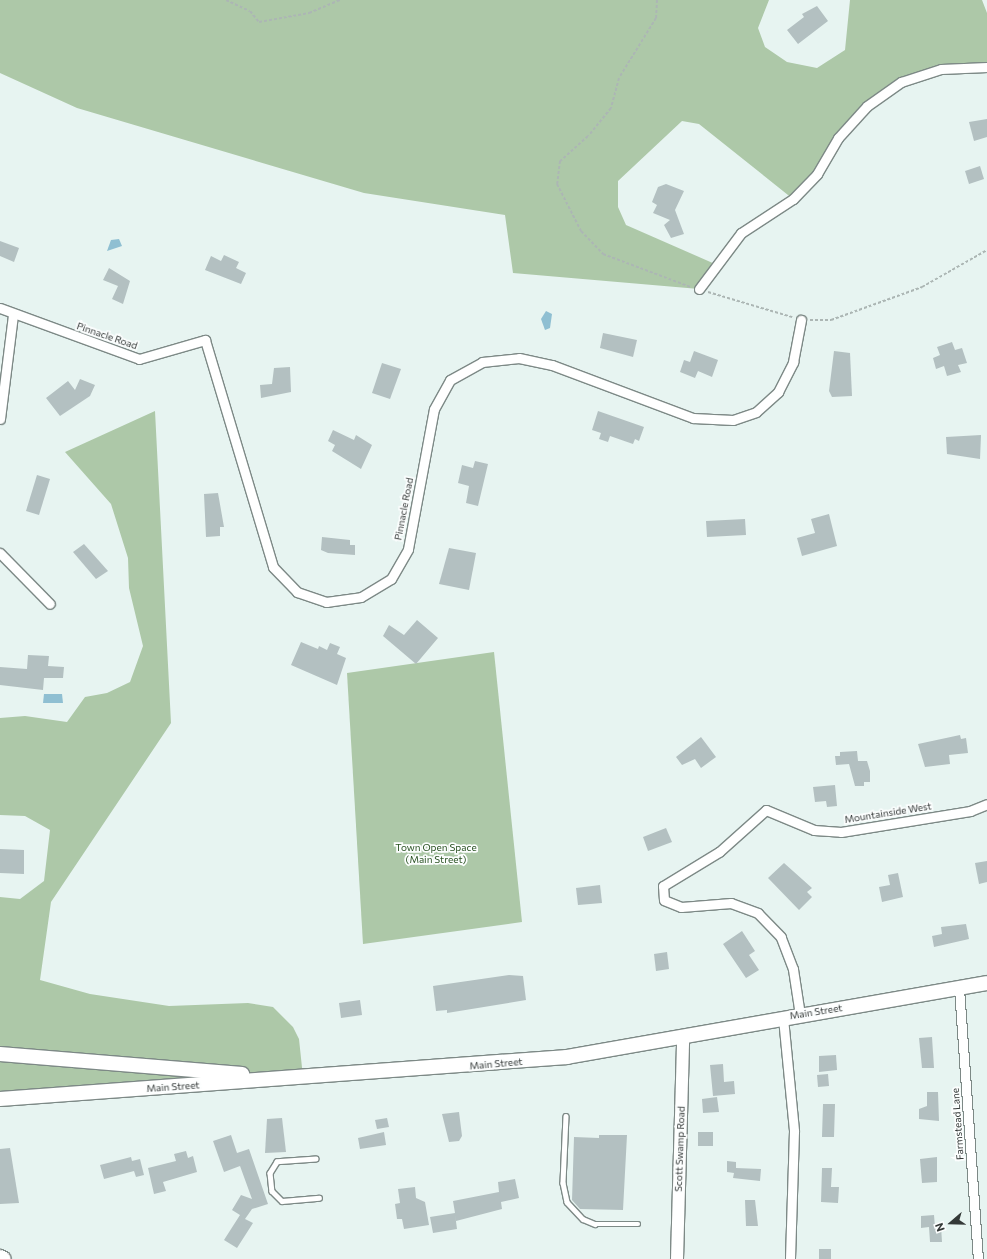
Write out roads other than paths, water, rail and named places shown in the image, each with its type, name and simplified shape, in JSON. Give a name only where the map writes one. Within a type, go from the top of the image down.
[{"type":"highway","name":"Main Street","points":[[0,1099],[532,1061],[683,1040],[783,1018],[987,983]]},
{"type":"highway","points":[[0,1054],[212,1073],[303,1077]]},
{"type":"highway","points":[[0,1257],[4,1259]]},
{"type":"main road","name":"Scott Swamp Road","points":[[677,1259],[683,1040]]},
{"type":"street","points":[[699,289],[741,233],[793,199],[817,174],[838,138],[867,106],[901,82],[941,69],[987,67]]},
{"type":"street","name":"Pinnacle Road","points":[[0,308],[139,359],[205,340],[273,567],[297,592],[326,602],[361,597],[391,579],[408,549],[434,409],[450,380],[482,362],[519,358],[552,365],[693,418],[733,420],[756,412],[778,392],[794,362],[801,320]]},
{"type":"street","points":[[0,419],[13,314]]},
{"type":"street","points":[[0,553],[50,604]]},
{"type":"street","name":"Mountainside West","points":[[800,1015],[793,969],[781,937],[758,913],[731,903],[681,907],[664,900],[663,886],[719,852],[766,810],[814,830],[841,832],[970,811],[987,804]]},
{"type":"street","name":"Farmstead Lane","points":[[959,988],[978,1259]]},
{"type":"street","points":[[783,1018],[794,1130],[790,1259]]},
{"type":"lane","points":[[566,1116],[563,1183],[567,1202],[583,1219],[595,1224],[638,1224]]},
{"type":"lane","points":[[316,1159],[277,1162],[270,1173],[272,1191],[282,1201],[319,1198]]},
{"type":"water","points":[[119,239],[122,246],[107,251],[111,240]]},
{"type":"water","points":[[546,311],[552,314],[550,328],[545,330],[541,319]]},
{"type":"water","points":[[44,694],[62,694],[63,703],[43,703]]},
{"type":"park label","name":"Town Open Space (Main Street)","points":[[436,852]]}]
